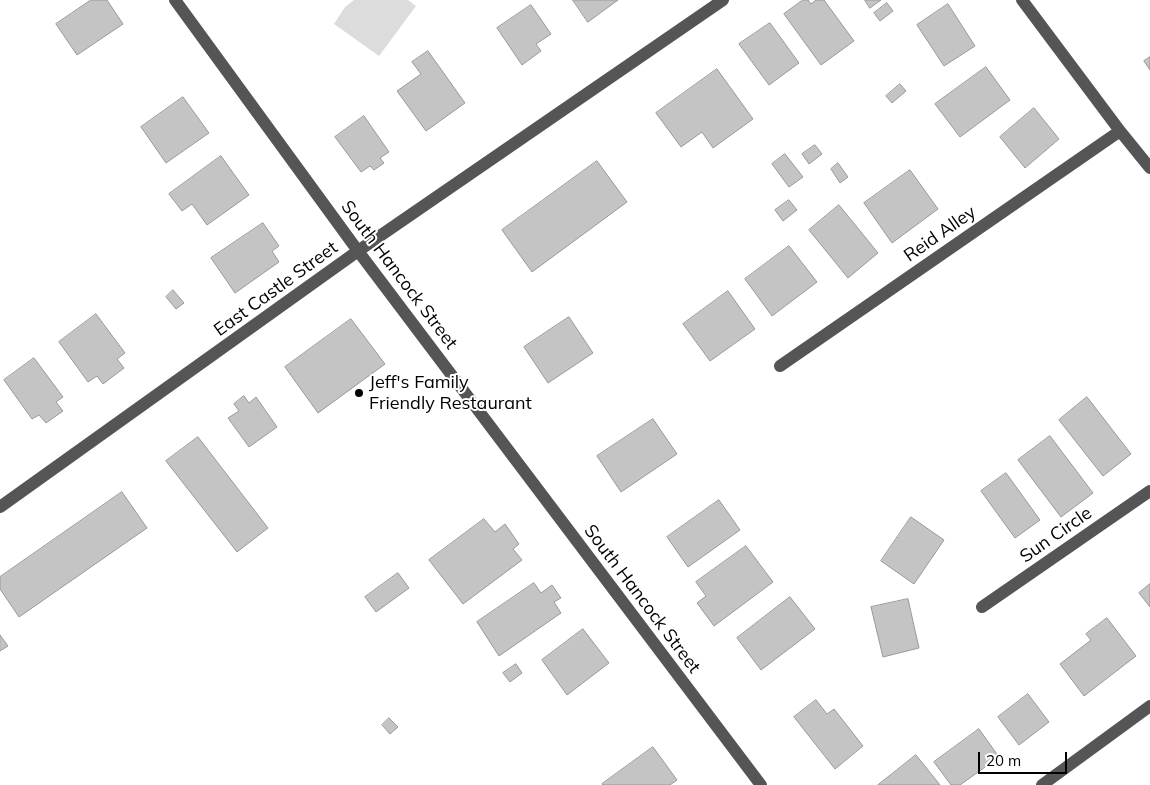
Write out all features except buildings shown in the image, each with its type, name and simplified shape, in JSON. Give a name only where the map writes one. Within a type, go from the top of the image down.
[{"type":"street","name":"South Hancock Street","points":[[175,0],[358,251],[761,785]]},
{"type":"street","name":"East Castle Street","points":[[0,507],[358,251],[723,0]]},
{"type":"street","points":[[1022,0],[1150,168]]},
{"type":"street","name":"Reid Alley","points":[[780,366],[1120,131]]},
{"type":"street","name":"Sun Circle","points":[[982,607],[1150,491]]},
{"type":"street","points":[[1042,785],[1150,706]]},
{"type":"shaded area","points":[[354,0],[408,0],[416,6],[379,56],[334,24],[345,7]]},
{"type":"place","name":"Jeff's Family Friendly Restaurant","points":[[359,393]]}]
